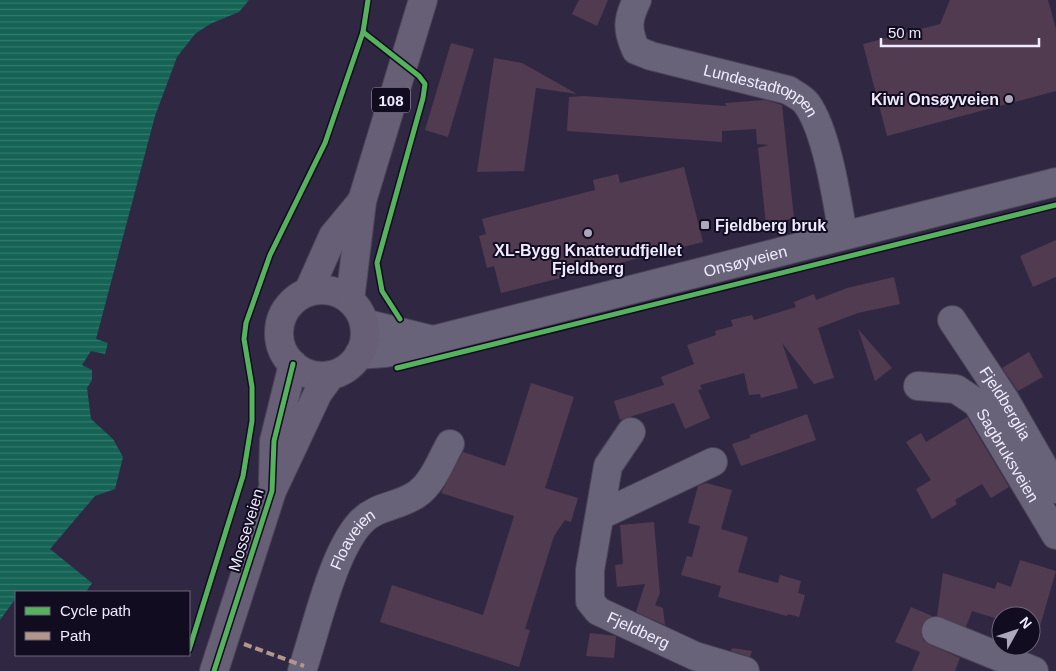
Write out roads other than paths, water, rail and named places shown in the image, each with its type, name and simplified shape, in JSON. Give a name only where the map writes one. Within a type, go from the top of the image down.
[{"type":"main road","name":"108","points":[[350,300],[362,201],[423,0]]},
{"type":"main road","name":"108","points":[[293,364],[281,346],[279,328],[284,312],[294,300],[308,292],[333,236],[362,201]]},
{"type":"main road","points":[[293,364],[304,372],[317,376],[331,375],[347,368],[359,354],[365,339],[364,324],[359,310],[350,300],[337,292],[323,290],[308,292]]},
{"type":"main road","name":"Mosseveien","points":[[272,491],[274,441],[293,364]]},
{"type":"main road","name":"Mosseveien","points":[[214,671],[272,491],[318,393],[331,375]]},
{"type":"street","name":"Lundestadtoppen","points":[[637,0],[631,12],[628,33],[636,50],[651,56],[788,90],[806,102],[816,118],[834,184],[843,235]]},
{"type":"street","name":"Onsøyveien","points":[[359,354],[381,356],[400,352],[433,340],[1056,182]]},
{"type":"street","name":"Fjeldberglia","points":[[952,320],[1005,400],[1056,489]]},
{"type":"street","points":[[364,324],[402,330],[433,340]]},
{"type":"street","name":"Sagbruksveien","points":[[918,386],[956,389],[977,403],[1056,535]]},
{"type":"street","name":"Fjeldberg","points":[[631,432],[608,466],[601,516],[590,570],[590,601],[598,611],[695,656],[745,671]]},
{"type":"street","name":"Floaveien","points":[[302,671],[332,578],[350,537],[360,522],[371,513],[389,504],[410,498],[422,490],[430,481],[450,444]]},
{"type":"street","points":[[601,516],[713,462]]},
{"type":"street","points":[[936,631],[1034,671]]},
{"type":"place","name":"Kiwi Onsøyveien","points":[[1009,99]]},
{"type":"place","name":"Fjeldberg bruk","points":[[705,225]]},
{"type":"place","name":"XL-Bygg Knatterudfjellet Fjeldberg","points":[[588,233]]}]
